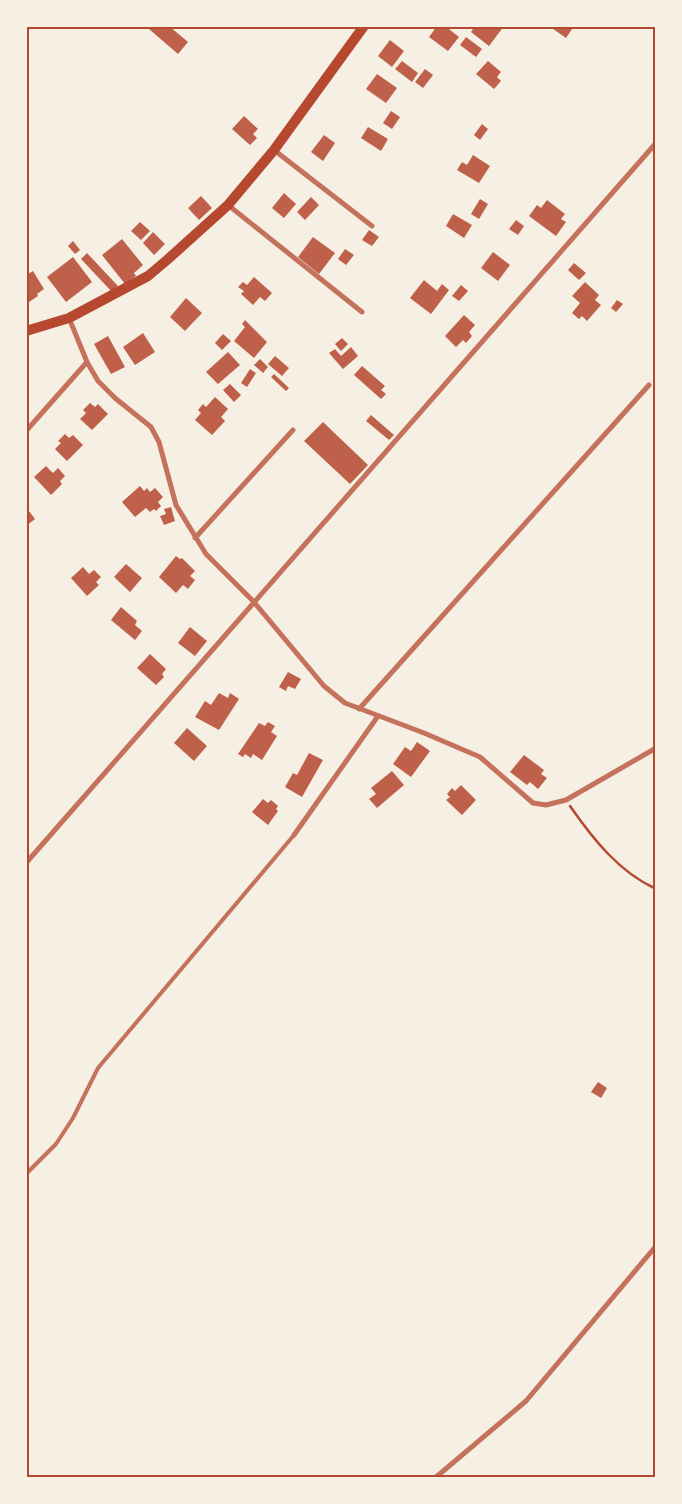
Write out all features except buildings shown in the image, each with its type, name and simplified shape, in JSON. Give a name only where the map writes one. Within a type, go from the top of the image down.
[{"type":"main road","points":[[26,331],[69,318],[148,276],[228,205],[274,150],[364,26]]},
{"type":"street","points":[[26,863],[656,143]]},
{"type":"street","points":[[274,150],[372,226]]},
{"type":"street","points":[[228,205],[362,312]]},
{"type":"street","points":[[69,318],[87,362],[98,381],[114,398],[151,427],[160,442],[176,505],[195,538],[227,577],[254,602],[324,686],[346,703],[480,757],[533,803],[546,805],[566,800],[656,748]]},
{"type":"street","points":[[26,431],[87,362]]},
{"type":"street","points":[[359,709],[649,385]]},
{"type":"street","points":[[195,538],[293,430]]},
{"type":"street","points":[[294,835],[378,716]]},
{"type":"street","points":[[435,1478],[526,1401],[656,1246]]},
{"type":"lane","points":[[26,1174],[56,1144],[73,1118],[98,1068],[294,835]]},
{"type":"path","points":[[566,800],[608,855],[637,880],[656,889]]}]
